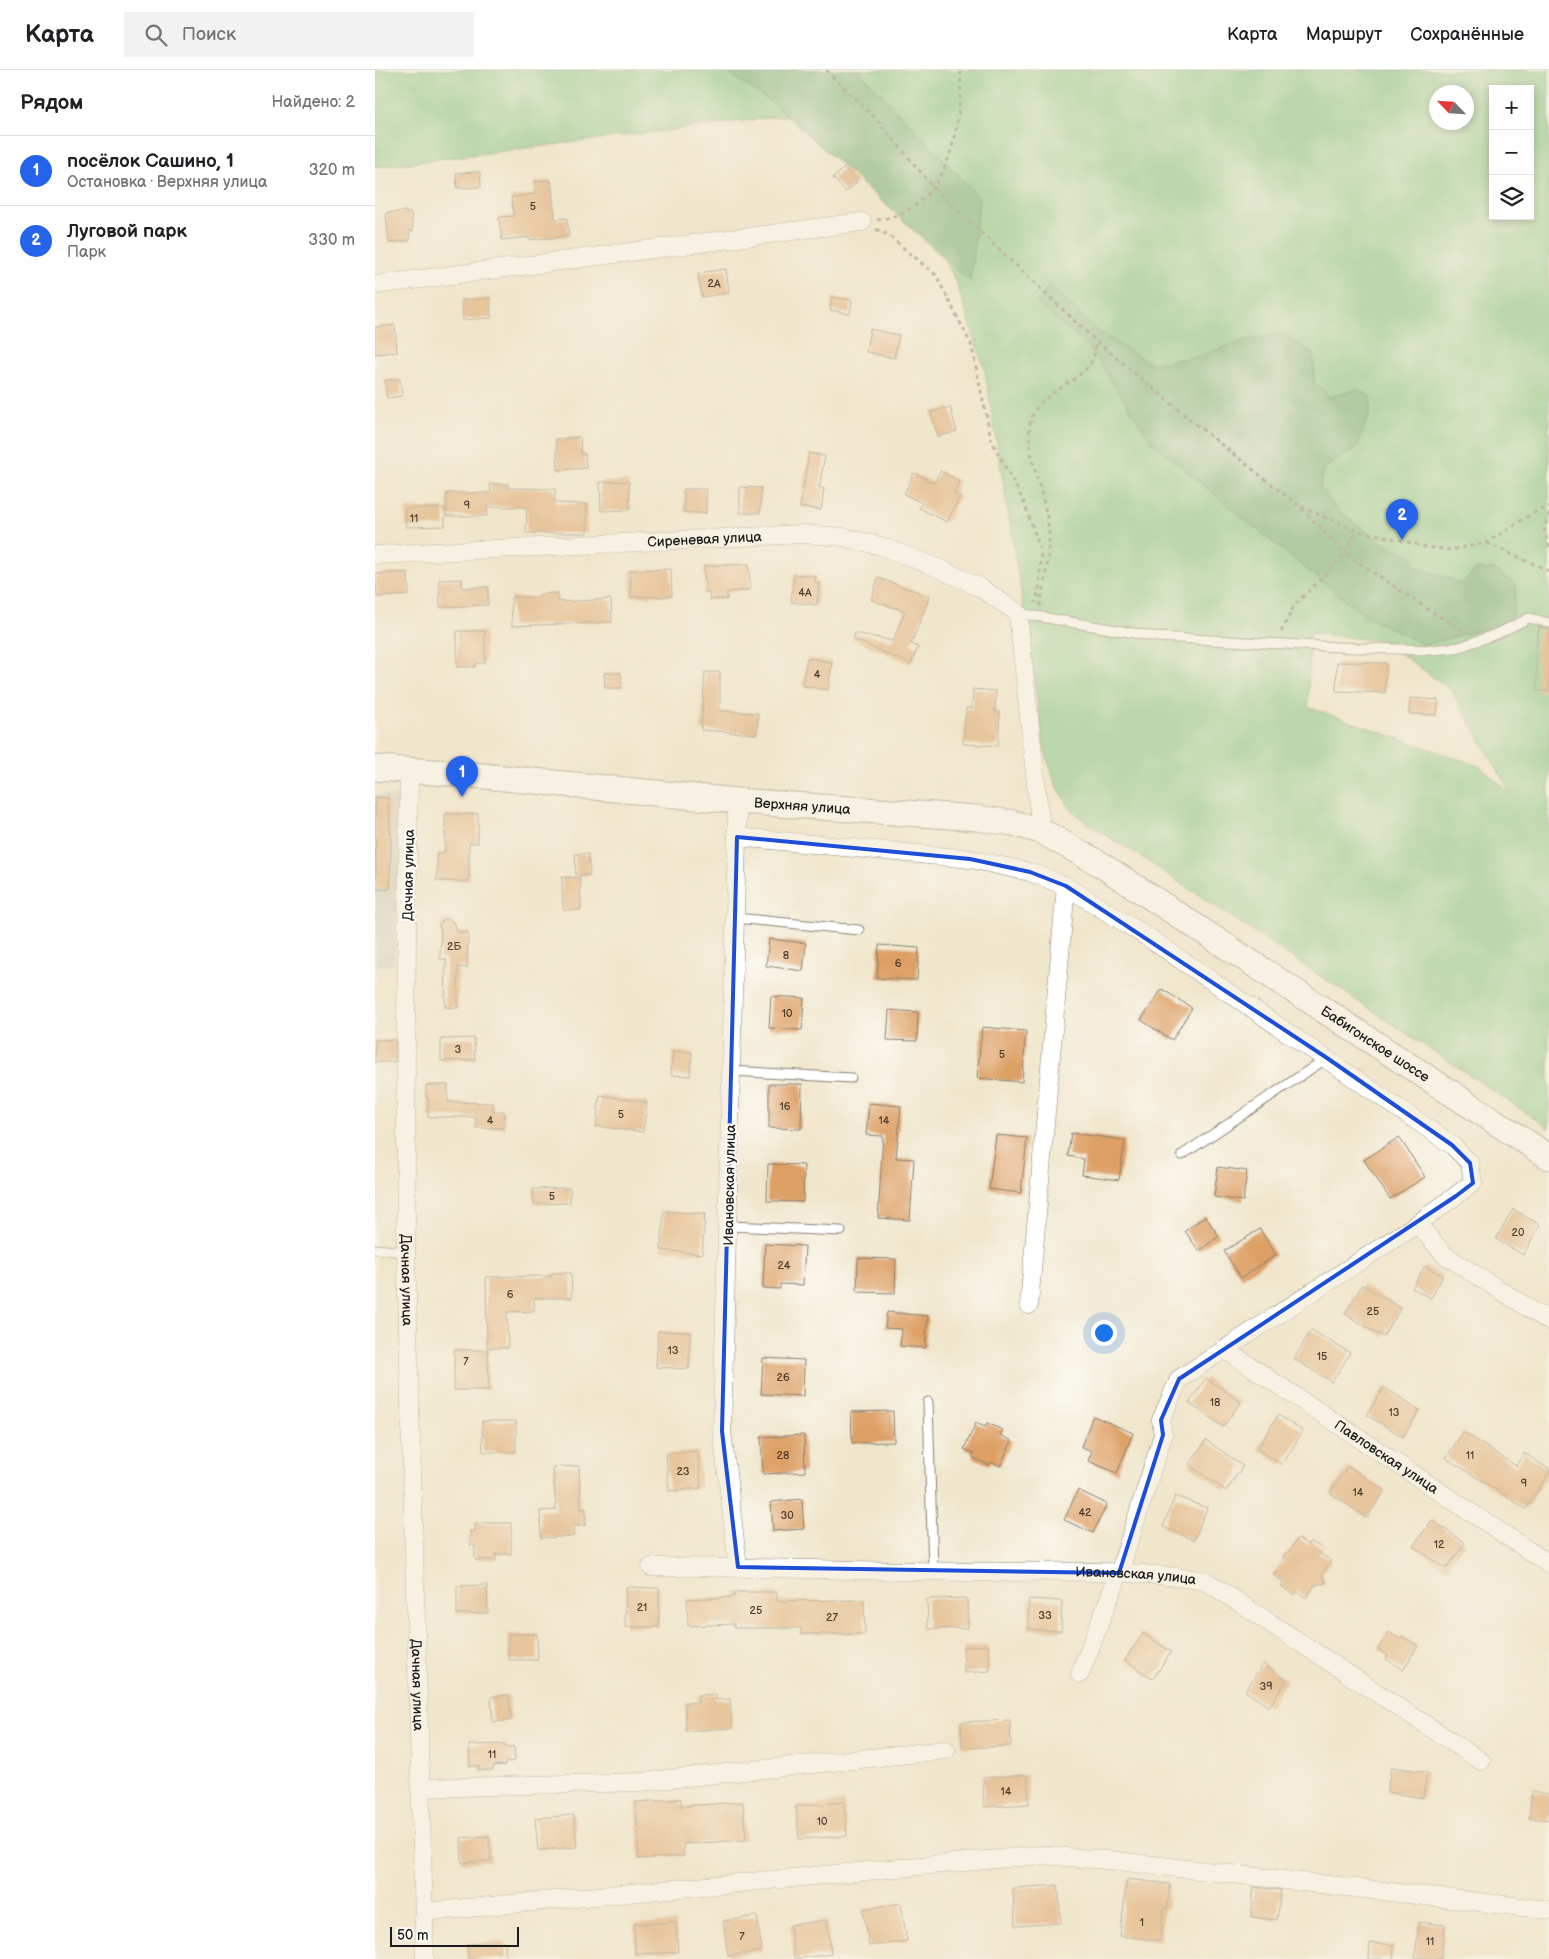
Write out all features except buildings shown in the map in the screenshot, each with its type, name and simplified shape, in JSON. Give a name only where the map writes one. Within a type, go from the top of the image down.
[{"type":"street","points":[[375,284],[862,222]]},
{"type":"street","name":"Сиреневая улица","points":[[375,555],[804,534],[843,537],[881,546],[938,568],[979,587],[1029,615]]},
{"type":"street","points":[[1029,615],[1041,831]]},
{"type":"street","name":"Верхняя улица","points":[[375,768],[463,774],[737,801],[977,818],[1013,823],[1041,831],[1130,882],[1202,930]]},
{"type":"street","name":"Дачная улица","points":[[409,771],[407,1252],[425,1959]]},
{"type":"street","name":"Ивановская улица","points":[[737,801],[722,1432],[738,1567]]},
{"type":"street","points":[[737,838],[969,859],[1030,872],[1066,886],[1149,938],[1327,1058],[1452,1145],[1470,1163],[1473,1183],[1417,1224],[1179,1379],[1161,1420],[1163,1435],[1119,1573],[1080,1674]]},
{"type":"street","points":[[1029,1305],[1066,886]]},
{"type":"street","name":"Бабигонское шоссе","points":[[1202,930],[1549,1157]]},
{"type":"street","points":[[1417,1224],[1446,1256],[1549,1321]]},
{"type":"street","name":"Павловская улица","points":[[1224,1349],[1549,1564]]},
{"type":"street","name":"Ивановская улица","points":[[651,1567],[1119,1573],[1206,1581],[1481,1761]]},
{"type":"street","points":[[420,1788],[639,1782],[946,1750]]},
{"type":"street","points":[[424,1912],[1041,1855],[1118,1861],[1549,1910]]},
{"type":"lane","points":[[1029,615],[1157,637],[1434,650],[1460,647],[1529,618],[1549,623]]},
{"type":"lane","points":[[735,918],[859,930]]},
{"type":"lane","points":[[1182,1155],[1327,1058]]},
{"type":"lane","points":[[731,1071],[851,1078]]},
{"type":"lane","points":[[727,1226],[841,1232]]},
{"type":"lane","points":[[375,1249],[407,1252]]},
{"type":"lane","points":[[928,1402],[933,1571]]},
{"type":"path","points":[[826,70],[879,122],[935,188],[1095,340],[1199,427],[1298,505],[1345,553],[1429,610],[1480,640]]},
{"type":"path","points":[[862,222],[883,219],[909,211],[935,188],[952,152],[961,103],[961,70]]},
{"type":"path","points":[[862,222],[889,235],[936,275],[971,344],[992,442],[1023,500],[1041,552],[1039,591],[1029,615]]},
{"type":"path","points":[[1029,615],[1046,572],[1049,534],[1029,440],[1031,418],[1045,397],[1072,382],[1084,370],[1095,355],[1095,340]]},
{"type":"path","points":[[1298,505],[1358,531],[1426,547],[1450,550],[1486,543],[1535,512],[1549,507]]},
{"type":"path","points":[[1549,513],[1543,531],[1549,547]]},
{"type":"path","points":[[1276,644],[1294,606],[1345,553],[1358,531]]},
{"type":"path","points":[[1486,543],[1549,571]]},
{"type":"highlighted area","points":[[737,837],[970,859],[1030,872],[1066,886],[1327,1058],[1452,1145],[1470,1163],[1473,1183],[1456,1196],[1179,1379],[1161,1420],[1163,1435],[1119,1573],[738,1567],[722,1431]]},
{"type":"shaded area","points":[[375,794],[404,796],[394,965],[375,967]]},
{"type":"green space","points":[[375,70],[1549,70],[1549,1128],[1132,851],[1092,827],[1071,809],[1055,783],[1044,748],[985,371],[957,285],[871,105],[375,167]],"holes":[[[1310,633],[1383,641],[1451,690],[1511,793],[1479,766],[1308,707]]]},
{"type":"green space","points":[[724,70],[862,70],[862,74],[980,198],[970,281],[775,105]]},
{"type":"green space","points":[[1049,285],[1098,331],[1151,364],[1200,356],[1242,341],[1281,334],[1314,354],[1314,382],[1330,397],[1357,389],[1371,397],[1370,413],[1357,447],[1324,468],[1320,487],[1337,510],[1383,544],[1402,550],[1412,557],[1415,566],[1463,584],[1476,569],[1493,569],[1517,586],[1511,621],[1425,645],[1364,615],[1255,528],[1152,442],[1089,347],[1037,303]]},
{"type":"place","name":"Луговой парк","points":[[1402,540]]},
{"type":"place","name":"посёлок Сашино, 1","points":[[462,797]]}]
